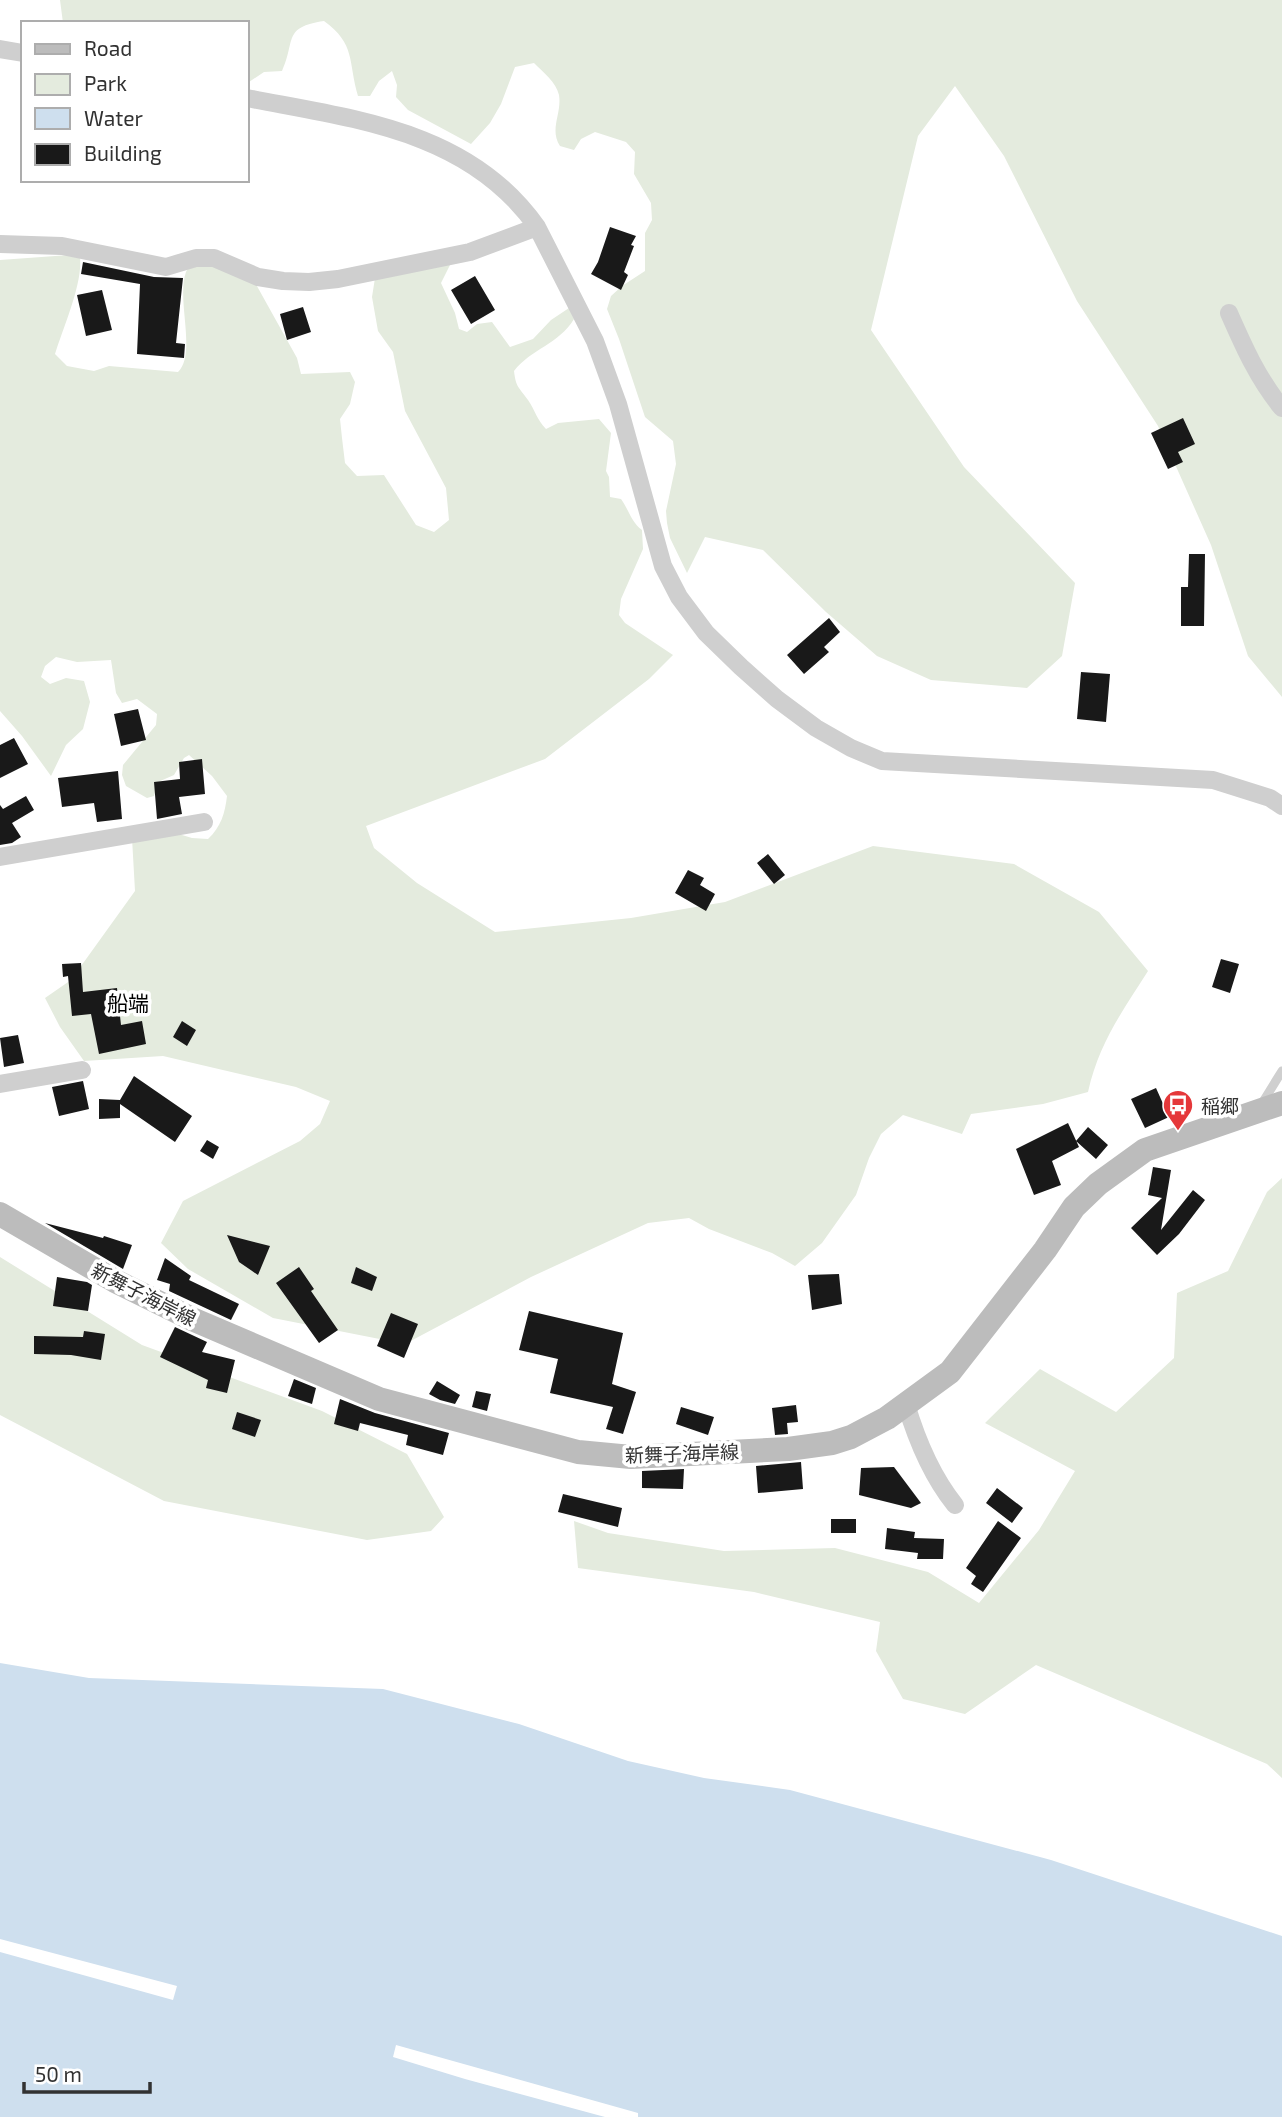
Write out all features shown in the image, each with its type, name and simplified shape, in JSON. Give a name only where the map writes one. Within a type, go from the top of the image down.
[{"type":"main road","name":"新舞子海岸線","points":[[0,1214],[115,1281],[192,1319],[379,1399],[578,1452],[631,1457],[788,1449],[832,1443],[851,1437],[887,1418],[950,1372],[1045,1250],[1074,1207],[1098,1184],[1145,1150],[1271,1107]]},
{"type":"street","points":[[0,49],[21,53]]},
{"type":"street","points":[[248,98],[382,124],[438,145],[493,177],[525,210],[537,227],[595,341],[618,404],[663,566],[679,597],[706,633],[741,667],[816,728],[851,748],[883,761],[1213,780],[1270,798],[1282,807]]},
{"type":"street","points":[[0,244],[62,246],[166,267],[196,258],[214,258],[258,277],[309,282],[338,279],[470,252],[537,227]]},
{"type":"street","points":[[1229,313],[1250,360],[1268,391],[1282,408]]},
{"type":"street","points":[[0,858],[205,822]]},
{"type":"street","points":[[0,1084],[82,1070]]},
{"type":"street","points":[[905,1404],[918,1442],[939,1485],[955,1505]]},
{"type":"lane","points":[[1271,1107],[1262,1100],[1282,1071]]},
{"type":"green space","points":[[60,0],[1282,0],[1282,697],[1248,656],[1211,545],[1158,426],[1077,301],[1004,156],[955,86],[918,136],[871,330],[964,467],[1075,583],[1062,656],[1027,688],[931,680],[877,656],[826,612],[763,550],[705,537],[687,573],[670,538],[667,523],[666,511],[676,464],[673,441],[645,417],[607,309],[611,296],[645,271],[645,233],[652,220],[651,203],[634,174],[635,152],[626,142],[595,132],[581,139],[574,150],[560,146],[556,134],[559,95],[552,82],[534,63],[515,67],[501,104],[490,123],[471,144],[408,110],[396,97],[397,85],[392,71],[379,81],[370,96],[358,96],[346,46],[334,29],[324,21],[302,27],[296,32],[282,71],[264,72],[249,82],[248,21],[63,21]]},
{"type":"green space","points":[[69,255],[80,257],[80,268],[72,306],[55,354],[67,366],[94,371],[109,366],[178,372],[186,352],[183,296],[186,272],[202,257],[253,279],[297,358],[301,374],[350,372],[355,382],[350,404],[340,419],[345,463],[357,476],[384,475],[416,525],[434,532],[449,520],[446,488],[405,411],[393,352],[378,331],[372,297],[375,278],[451,263],[441,283],[455,313],[459,329],[467,332],[477,324],[492,322],[510,347],[533,339],[551,320],[569,308],[574,319],[568,328],[521,363],[514,371],[516,381],[546,429],[558,423],[599,419],[611,433],[606,471],[610,497],[621,499],[642,530],[643,549],[621,599],[619,615],[625,623],[673,655],[649,679],[545,759],[366,826],[374,848],[417,883],[495,932],[631,918],[725,902],[873,846],[1014,864],[1099,912],[1148,971],[1105,1043],[1088,1092],[1043,1104],[971,1114],[962,1134],[903,1115],[881,1134],[856,1195],[822,1243],[795,1266],[772,1253],[709,1229],[689,1218],[648,1223],[531,1277],[405,1344],[273,1318],[188,1269],[161,1243],[183,1201],[300,1141],[320,1124],[330,1101],[296,1087],[163,1056],[84,1061],[60,1027],[45,998],[71,980],[135,891],[132,838],[172,832],[208,839],[222,819],[227,796],[212,776],[189,755],[184,758],[174,775],[158,782],[154,796],[147,798],[126,786],[122,775],[123,765],[156,725],[157,714],[137,699],[122,703],[116,693],[111,660],[77,662],[56,657],[45,666],[41,677],[50,684],[66,678],[84,681],[90,702],[83,729],[66,745],[51,776],[0,711],[0,260]]},
{"type":"green space","points":[[1282,1178],[1282,1778],[1267,1764],[1036,1665],[965,1714],[903,1699],[876,1651],[880,1622],[754,1592],[578,1568],[574,1521],[608,1533],[724,1551],[835,1548],[928,1572],[979,1603],[1039,1530],[1075,1471],[985,1423],[1040,1369],[1116,1412],[1174,1358],[1177,1293],[1228,1271],[1267,1192]]},
{"type":"green space","points":[[0,1257],[142,1345],[322,1411],[407,1454],[444,1517],[431,1531],[367,1540],[164,1501],[0,1415]]},
{"type":"water","points":[[0,1663],[89,1678],[383,1689],[519,1724],[628,1761],[704,1778],[790,1790],[1051,1860],[1282,1936],[1282,2117],[0,2117]]},
{"type":"pier","points":[[0,1939],[177,1986],[173,2000],[0,1952]]},
{"type":"pier","points":[[396,2045],[638,2113],[638,2117],[605,2117],[465,2079],[393,2057]]},
{"type":"building","points":[[610,227],[636,236],[624,272],[628,275],[621,290],[591,274]]},
{"type":"building","points":[[83,262],[154,277],[183,278],[176,343],[185,344],[184,358],[137,354],[140,284],[81,274]]},
{"type":"building","points":[[475,276],[495,310],[471,324],[451,290]]},
{"type":"building","points":[[102,290],[112,330],[86,336],[77,295]]},
{"type":"building","points":[[303,307],[311,332],[287,340],[280,314]]},
{"type":"building","points":[[1183,418],[1195,444],[1178,452],[1183,462],[1168,469],[1151,433]]},
{"type":"building","points":[[1189,554],[1205,554],[1204,626],[1181,626],[1181,587],[1188,587]]},
{"type":"building","points":[[829,618],[840,632],[824,647],[829,652],[804,674],[787,655]]},
{"type":"building","points":[[1081,672],[1110,674],[1106,722],[1077,719]]},
{"type":"building","points":[[138,709],[146,740],[121,746],[114,714]]},
{"type":"building","points":[[14,738],[28,764],[0,778],[0,745]]},
{"type":"building","points":[[202,759],[205,794],[179,797],[182,814],[157,819],[154,782],[180,779],[179,762]]},
{"type":"building","points":[[118,771],[122,819],[97,822],[94,803],[62,807],[58,778]]},
{"type":"building","points":[[26,796],[34,810],[12,823],[21,837],[12,843],[0,845],[0,805],[3,809]]},
{"type":"building","points":[[768,854],[785,875],[774,884],[757,863]]},
{"type":"building","points":[[688,870],[704,878],[700,885],[715,894],[706,911],[675,893]]},
{"type":"building","points":[[1221,959],[1239,964],[1230,993],[1212,987]]},
{"type":"building","points":[[81,963],[83,992],[117,988],[121,1025],[142,1021],[146,1044],[99,1054],[91,1014],[72,1016],[68,976],[63,977],[62,964]]},
{"type":"building","points":[[182,1021],[196,1030],[187,1046],[173,1037]]},
{"type":"building","points":[[18,1035],[24,1063],[4,1067],[0,1038]]},
{"type":"building","points":[[134,1076],[192,1116],[175,1142],[120,1104],[120,1118],[99,1119],[99,1099],[120,1100]]},
{"type":"building","points":[[83,1081],[89,1109],[59,1116],[52,1087]]},
{"type":"building","points":[[1156,1088],[1169,1117],[1145,1128],[1131,1099]]},
{"type":"building","points":[[1068,1123],[1079,1147],[1052,1161],[1061,1185],[1034,1195],[1016,1149]]},
{"type":"building","points":[[1088,1127],[1108,1145],[1096,1159],[1076,1141]]},
{"type":"building","points":[[207,1140],[219,1147],[213,1159],[200,1151]]},
{"type":"building","points":[[1153,1167],[1171,1170],[1161,1230],[1193,1190],[1205,1200],[1179,1234],[1157,1255],[1131,1228],[1162,1198],[1148,1195]]},
{"type":"building","points":[[45,1223],[132,1245],[123,1269]]},
{"type":"building","points":[[227,1235],[270,1246],[258,1275],[239,1262]]},
{"type":"building","points":[[165,1258],[191,1276],[189,1280],[239,1304],[231,1320],[169,1291],[170,1284],[157,1280]]},
{"type":"building","points":[[299,1267],[314,1289],[311,1291],[338,1330],[319,1343],[276,1283]]},
{"type":"building","points":[[356,1267],[377,1277],[372,1291],[351,1283]]},
{"type":"building","points":[[839,1274],[842,1304],[812,1310],[808,1275]]},
{"type":"building","points":[[57,1277],[92,1285],[88,1311],[53,1306]]},
{"type":"building","points":[[529,1311],[623,1333],[612,1384],[636,1392],[623,1434],[606,1429],[613,1407],[550,1393],[558,1359],[519,1350]]},
{"type":"building","points":[[391,1313],[418,1324],[404,1358],[377,1346]]},
{"type":"building","points":[[175,1327],[207,1342],[202,1352],[235,1360],[227,1393],[206,1388],[208,1380],[160,1357]]},
{"type":"building","points":[[84,1331],[105,1334],[101,1360],[71,1355],[34,1354],[34,1336],[83,1337]]},
{"type":"building","points":[[294,1379],[316,1388],[312,1404],[288,1396]]},
{"type":"building","points":[[437,1381],[460,1395],[455,1404],[429,1394]]},
{"type":"building","points":[[476,1391],[491,1394],[487,1411],[472,1407]]},
{"type":"building","points":[[340,1399],[375,1413],[449,1433],[443,1455],[406,1445],[408,1435],[360,1423],[358,1431],[334,1424]]},
{"type":"building","points":[[796,1405],[798,1422],[787,1423],[788,1434],[775,1435],[772,1408]]},
{"type":"building","points":[[681,1407],[714,1417],[708,1435],[676,1424]]},
{"type":"building","points":[[237,1412],[261,1420],[255,1437],[232,1429]]},
{"type":"building","points":[[801,1462],[803,1489],[758,1493],[756,1466]]},
{"type":"building","points":[[894,1467],[921,1503],[911,1508],[859,1495],[861,1468]]},
{"type":"building","points":[[684,1469],[683,1489],[642,1488],[642,1471]]},
{"type":"building","points":[[997,1488],[1023,1508],[1012,1523],[986,1503]]},
{"type":"building","points":[[563,1494],[622,1508],[618,1527],[558,1512]]},
{"type":"building","points":[[831,1519],[856,1519],[856,1533],[831,1533]]},
{"type":"building","points":[[998,1521],[1021,1538],[983,1592],[971,1584],[976,1576],[966,1568]]},
{"type":"building","points":[[887,1528],[915,1532],[914,1538],[944,1539],[943,1559],[917,1559],[918,1553],[885,1549]]},
{"type":"place","name":"稲郷","points":[[1178,1132]]},
{"type":"district","name":"船端","points":[[128,1002]]}]
